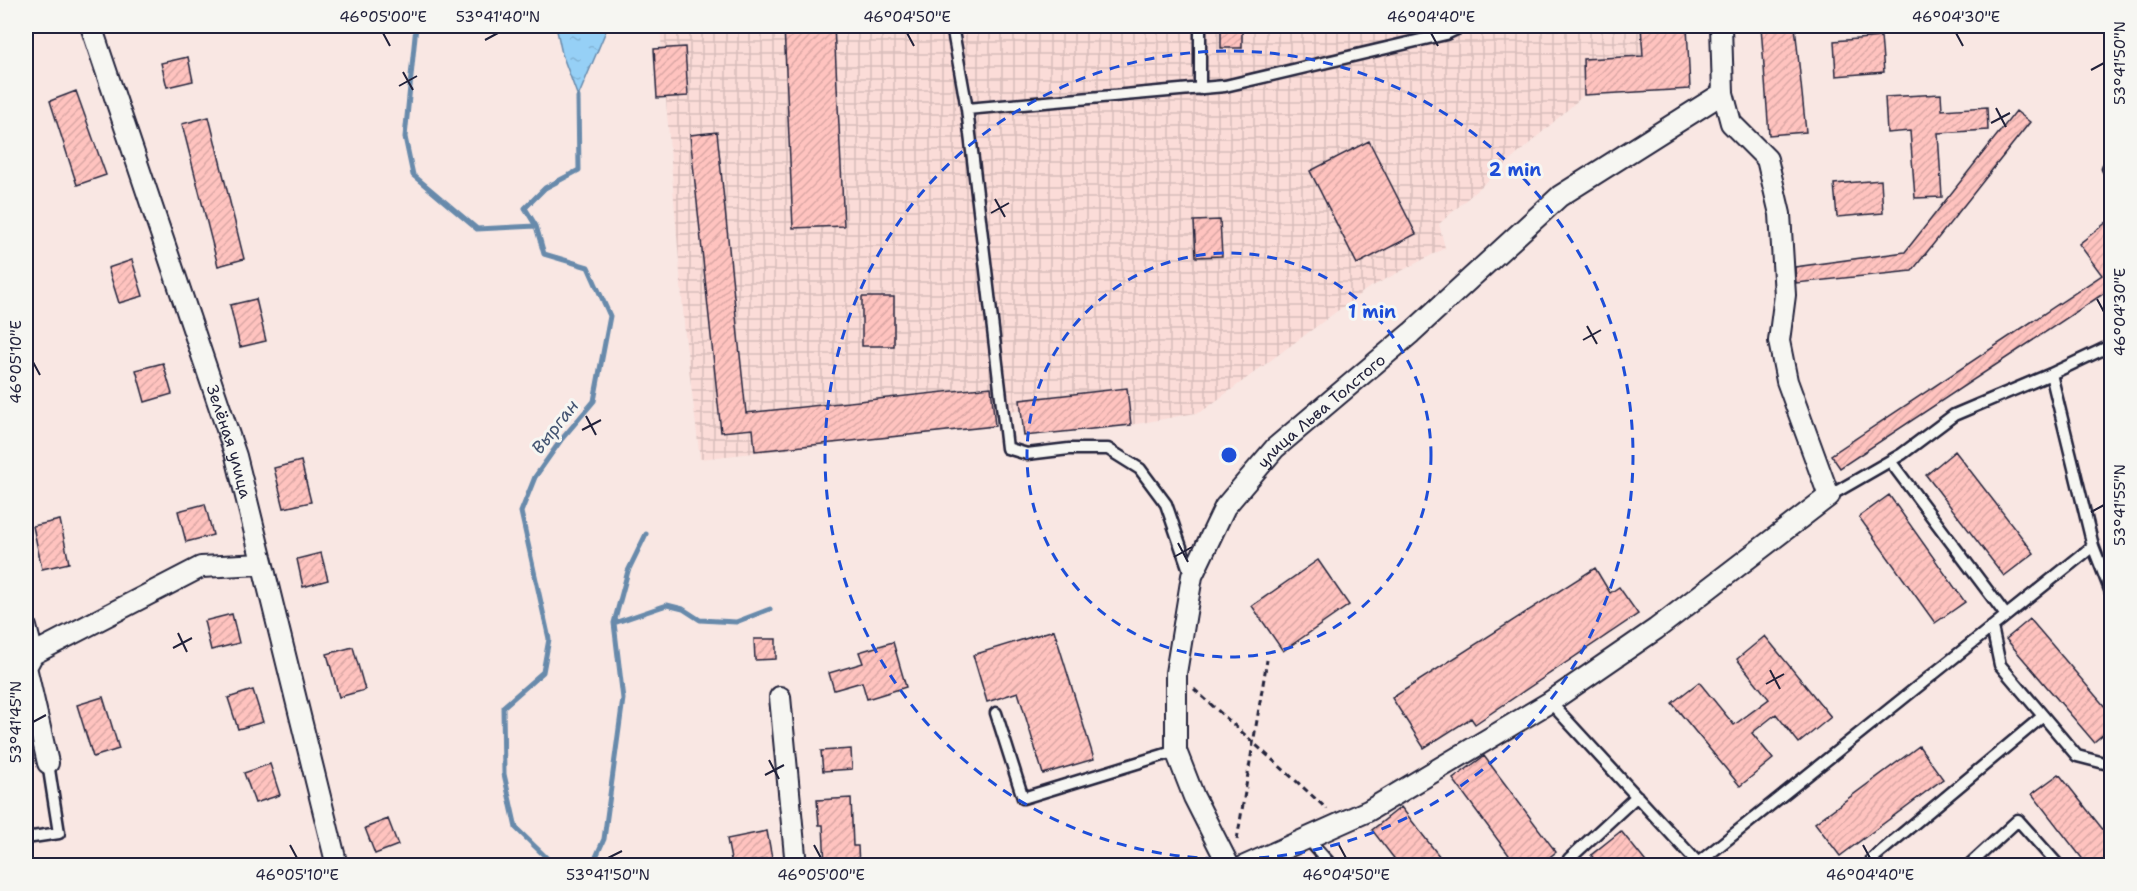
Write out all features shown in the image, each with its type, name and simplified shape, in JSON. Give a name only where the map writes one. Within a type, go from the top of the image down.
[{"type":"street","name":"Зелёная улица","points":[[91,26],[236,456],[337,866]]},
{"type":"street","points":[[1245,866],[1368,811],[1550,702],[1656,629],[1829,496],[1787,381],[1779,341],[1785,295],[1780,214],[1767,159],[1731,123],[1723,93],[1720,26]]},
{"type":"street","name":"улица Льва Толстого","points":[[1229,866],[1194,797],[1176,751],[1176,673],[1192,576],[1225,507],[1275,448],[1411,333],[1560,196],[1723,93]]},
{"type":"street","points":[[48,763],[26,667],[33,654],[201,567],[262,564]]},
{"type":"street","points":[[26,627],[33,654]]},
{"type":"street","points":[[780,697],[796,866]]},
{"type":"lane","points":[[952,26],[967,109],[1007,448],[1026,454],[1069,449],[1108,449],[1140,469],[1166,504],[1192,576]]},
{"type":"lane","points":[[1200,26],[1200,89]]},
{"type":"lane","points":[[967,109],[1226,86],[1446,34],[1463,26]]},
{"type":"lane","points":[[1829,496],[1890,461],[1954,415],[2051,374],[2112,345]]},
{"type":"lane","points":[[2051,374],[2093,546],[2112,596]]},
{"type":"lane","points":[[1890,461],[2005,614]]},
{"type":"lane","points":[[1550,702],[1700,864],[1992,627],[2005,614],[2093,546]]},
{"type":"lane","points":[[1992,627],[2000,665],[2077,756],[2112,765]]},
{"type":"lane","points":[[996,713],[1023,798],[1176,751]]},
{"type":"lane","points":[[1878,866],[1872,859],[2043,716]]},
{"type":"lane","points":[[26,838],[59,833],[48,763]]},
{"type":"lane","points":[[1573,866],[1569,859],[1636,796]]},
{"type":"lane","points":[[1968,866],[2018,820],[2060,866]]},
{"type":"lane","points":[[1307,838],[1332,866]]},
{"type":"path","points":[[1236,843],[1267,660]]},
{"type":"path","points":[[1176,673],[1341,822]]},
{"type":"shaded area","points":[[660,26],[1687,26],[1690,89],[1584,95],[1439,224],[1445,248],[1367,289],[1201,412],[1131,425],[1024,436],[1021,410],[994,415],[995,426],[700,459],[685,335]]},
{"type":"water","points":[[556,26],[608,26],[578,97],[562,54]]},
{"type":"building","points":[[784,26],[834,26],[844,226],[793,228]]},
{"type":"building","points":[[1221,26],[1242,26],[1242,48],[1221,48]]},
{"type":"building","points":[[1641,26],[1687,26],[1690,89],[1584,95],[1583,59],[1643,56]]},
{"type":"building","points":[[1761,26],[1795,26],[1806,132],[1769,135]]},
{"type":"building","points":[[1881,37],[1884,72],[1836,76],[1834,41]]},
{"type":"building","points":[[685,47],[688,96],[657,98],[654,49]]},
{"type":"building","points":[[188,57],[193,81],[167,87],[161,63]]},
{"type":"building","points":[[76,91],[106,175],[77,185],[50,101]]},
{"type":"building","points":[[1941,94],[1942,110],[1987,107],[1988,130],[1938,133],[1942,197],[1915,198],[1910,131],[1887,133],[1885,97]]},
{"type":"building","points":[[2016,111],[2030,122],[1912,271],[1796,283],[1795,267],[1905,252]]},
{"type":"building","points":[[209,117],[244,259],[218,266],[182,124]]},
{"type":"building","points":[[717,132],[746,413],[991,387],[995,426],[755,451],[753,429],[721,432],[690,135]]},
{"type":"building","points":[[1369,141],[1416,234],[1357,264],[1310,171]]},
{"type":"building","points":[[1881,180],[1883,213],[1837,217],[1834,184]]},
{"type":"building","points":[[2112,218],[2112,288],[1840,468],[1831,455],[2102,275],[2079,244]]},
{"type":"building","points":[[1220,220],[1222,256],[1196,257],[1194,221]]},
{"type":"building","points":[[132,260],[143,296],[119,303],[108,268]]},
{"type":"building","points":[[862,297],[894,297],[894,346],[862,346]]},
{"type":"building","points":[[256,299],[266,341],[240,347],[230,305]]},
{"type":"building","points":[[163,363],[172,394],[145,402],[136,370]]},
{"type":"building","points":[[1127,388],[1131,425],[1024,436],[1020,400]]},
{"type":"building","points":[[1955,451],[2034,553],[2004,576],[1926,475]]},
{"type":"building","points":[[301,461],[311,502],[284,508],[274,468]]},
{"type":"building","points":[[1889,495],[1965,602],[1935,623],[1859,517]]},
{"type":"building","points":[[205,504],[213,535],[186,542],[178,511]]},
{"type":"building","points":[[60,520],[69,563],[42,569],[33,526]]},
{"type":"building","points":[[321,553],[328,580],[303,587],[297,559]]},
{"type":"building","points":[[1318,560],[1349,605],[1283,651],[1252,606]]},
{"type":"building","points":[[1595,568],[1610,593],[1619,587],[1638,614],[1475,724],[1471,718],[1424,748],[1392,698]]},
{"type":"building","points":[[232,614],[239,643],[211,650],[204,621]]},
{"type":"building","points":[[2030,619],[2112,715],[2112,727],[2094,742],[2006,639]]},
{"type":"building","points":[[1054,630],[1094,759],[1043,774],[1018,692],[987,702],[973,655]]},
{"type":"building","points":[[1765,636],[1831,717],[1799,743],[1776,714],[1752,733],[1773,759],[1740,786],[1672,703],[1699,682],[1734,725],[1769,699],[1737,659]]},
{"type":"building","points":[[754,639],[776,639],[776,659],[755,660]]},
{"type":"building","points":[[893,642],[906,687],[867,699],[862,682],[834,690],[829,673],[863,663],[859,652]]},
{"type":"building","points":[[353,647],[365,690],[339,697],[327,654]]},
{"type":"building","points":[[253,690],[263,722],[238,729],[228,698]]},
{"type":"building","points":[[103,697],[119,749],[93,757],[77,705]]},
{"type":"building","points":[[1919,746],[1943,779],[1840,856],[1815,823]]},
{"type":"building","points":[[851,749],[852,769],[823,771],[821,751]]},
{"type":"building","points":[[1484,756],[1556,852],[1538,866],[1517,866],[1453,779]]},
{"type":"building","points":[[270,764],[280,795],[255,803],[244,773]]},
{"type":"building","points":[[2059,774],[2112,841],[2112,866],[2088,866],[2032,794]]},
{"type":"building","points":[[851,798],[853,846],[858,846],[859,866],[825,866],[823,825],[819,825],[817,800]]},
{"type":"building","points":[[1401,807],[1447,866],[1400,866],[1372,830]]},
{"type":"building","points":[[388,819],[398,845],[375,854],[365,828]]},
{"type":"building","points":[[767,831],[772,858],[732,865],[727,839]]},
{"type":"building","points":[[1621,831],[1649,866],[1599,866],[1591,855]]},
{"type":"waterway","name":"Вырган","points":[[416,26],[405,137],[413,175],[477,229],[536,226],[544,254],[588,267],[610,316],[594,401],[561,440],[535,477],[521,512],[549,639],[543,672],[503,707],[504,774],[516,828],[555,866]]},
{"type":"waterway","points":[[536,226],[525,208],[545,188],[579,170],[578,97]]},
{"type":"waterway","points":[[592,866],[604,839],[623,699],[614,623],[628,571],[646,534]]},
{"type":"waterway","points":[[614,623],[667,605],[683,609],[700,620],[736,622],[770,609]]}]
